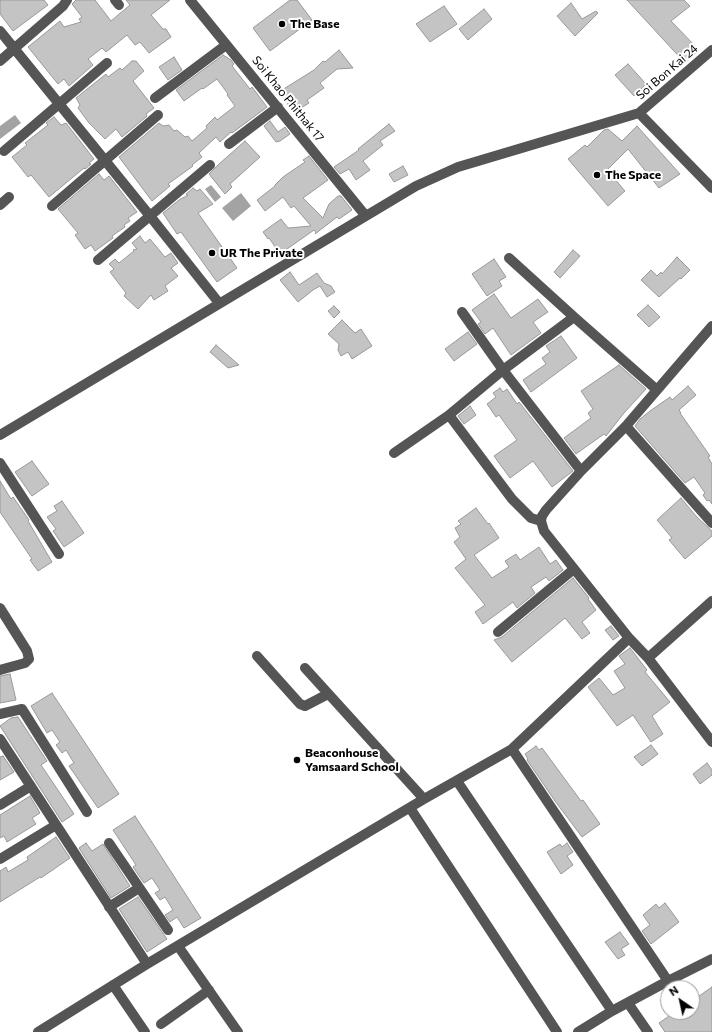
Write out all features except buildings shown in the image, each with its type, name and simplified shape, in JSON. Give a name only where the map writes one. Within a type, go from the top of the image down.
[{"type":"street","points":[[0,61],[63,6],[67,0]]},
{"type":"street","name":"Soi Khao Phithak 17","points":[[190,0],[365,215]]},
{"type":"street","points":[[0,31],[219,303]]},
{"type":"street","points":[[155,98],[226,45]]},
{"type":"street","name":"Soi Bon Kai 24","points":[[639,113],[712,50]]},
{"type":"street","points":[[4,151],[106,63]]},
{"type":"street","points":[[229,144],[278,107]]},
{"type":"street","points":[[0,435],[365,215],[416,186],[458,166],[639,113],[712,188]]},
{"type":"street","points":[[52,206],[158,114]]},
{"type":"street","points":[[98,260],[210,165]]},
{"type":"street","points":[[0,205],[8,198]]},
{"type":"street","points":[[509,258],[657,390]]},
{"type":"street","points":[[462,312],[581,471]]},
{"type":"street","points":[[394,453],[448,415],[574,317]]},
{"type":"street","points":[[712,326],[626,426],[581,471],[546,510],[541,521],[544,531],[629,638],[648,658],[712,742]]},
{"type":"street","points":[[448,415],[512,499],[531,518],[541,521]]},
{"type":"street","points":[[626,426],[712,523]]},
{"type":"street","points":[[0,463],[58,554]]},
{"type":"street","points":[[498,632],[574,569]]},
{"type":"street","points":[[648,658],[712,601]]},
{"type":"street","points":[[0,608],[27,651],[29,659],[25,663],[0,670]]},
{"type":"street","points":[[38,1032],[147,964],[512,749],[629,638]]},
{"type":"street","points":[[257,656],[300,704],[305,706],[328,694]]},
{"type":"street","points":[[305,668],[424,800]]},
{"type":"street","points":[[0,714],[22,708],[88,812]]},
{"type":"street","points":[[0,739],[147,964]]},
{"type":"street","points":[[512,749],[667,980]]},
{"type":"street","points":[[457,781],[612,1012]]},
{"type":"street","points":[[0,806],[31,786]]},
{"type":"street","points":[[410,808],[557,1032]]},
{"type":"street","points":[[0,859],[56,825]]},
{"type":"street","points":[[109,843],[168,930]]},
{"type":"street","points":[[109,907],[139,888]]},
{"type":"street","points":[[178,946],[238,1032]]},
{"type":"street","points":[[670,980],[712,959]]},
{"type":"street","points":[[578,1032],[660,985]]},
{"type":"street","points":[[113,986],[145,1032]]},
{"type":"street","points":[[161,1024],[209,990]]},
{"type":"street","points":[[628,1003],[648,1032]]},
{"type":"shaded area","points":[[15,115],[21,123],[0,139],[0,126]]},
{"type":"shaded area","points":[[211,185],[221,197],[215,202],[205,189]]},
{"type":"shaded area","points":[[241,193],[251,206],[233,221],[222,208]]},
{"type":"place","name":"The Base","points":[[282,24]]},
{"type":"place","name":"The Space","points":[[597,175]]},
{"type":"place","name":"UR The Private","points":[[212,253]]},
{"type":"place","name":"Beaconhouse Yamsaard School","points":[[297,760]]}]
